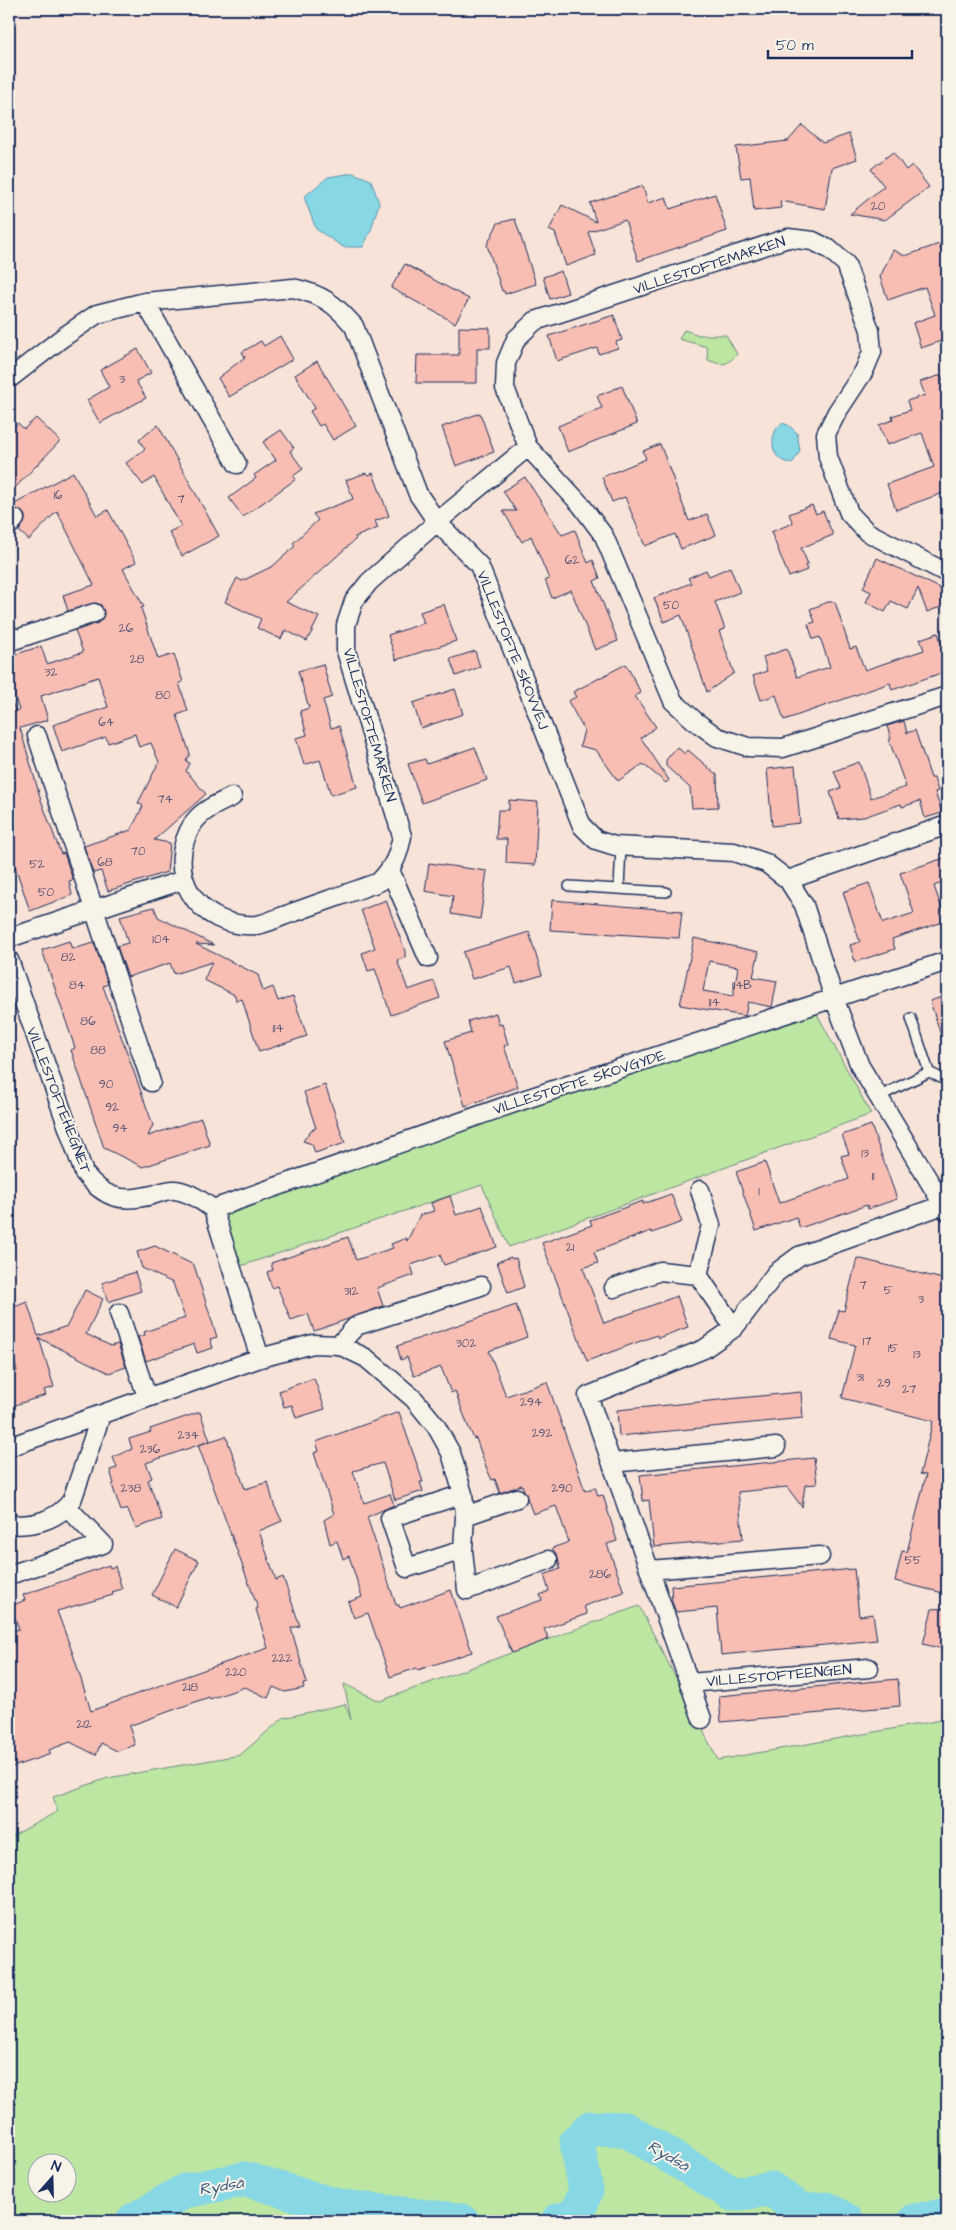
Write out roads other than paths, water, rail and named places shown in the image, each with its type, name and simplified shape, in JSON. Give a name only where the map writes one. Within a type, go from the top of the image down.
[{"type":"street","name":"VILLESTOFTEMARKEN","points":[[947,573],[867,532],[849,513],[828,457],[826,434],[867,365],[872,352],[870,330],[846,264],[829,249],[813,241],[788,238],[535,321],[516,339],[506,363],[505,388],[528,447],[582,505],[604,536],[673,701],[695,722],[717,737],[748,747],[783,748],[947,696]]},
{"type":"street","name":"VILLESTOFTE SKOVVEJ","points":[[9,379],[97,314],[145,302],[293,288],[316,293],[337,306],[354,326],[418,494],[437,522],[479,565],[582,826],[596,840],[621,846],[734,852],[766,863],[788,880],[804,905],[834,998],[860,1066],[945,1208]]},
{"type":"street","points":[[145,302],[236,464]]},
{"type":"street","name":"VILLESTOFTEMARKEN","points":[[183,880],[194,900],[210,913],[227,922],[257,925],[378,882],[390,870],[398,856],[402,836],[346,651],[346,625],[354,602],[369,582],[437,522],[528,447]]},
{"type":"street","points":[[9,634],[14,640],[94,613]]},
{"type":"street","points":[[36,736],[151,1082]]},
{"type":"street","points":[[9,938],[183,880],[184,843],[195,821],[210,808],[232,797]]},
{"type":"street","points":[[788,880],[947,826]]},
{"type":"street","points":[[390,870],[428,958]]},
{"type":"street","name":"VILLESTOFTEHEGNET","points":[[9,960],[15,1000],[84,1173],[93,1184],[105,1194],[121,1198],[136,1199],[174,1190],[196,1196],[213,1209]]},
{"type":"street","name":"VILLESTOFTE SKOVGYDE","points":[[213,1209],[523,1100],[947,961]]},
{"type":"street","points":[[700,1190],[711,1226],[698,1274],[734,1328]]},
{"type":"street","name":"VILLESTOFTEENGEN","points":[[702,1719],[588,1396],[704,1349],[734,1328],[776,1273],[799,1256],[945,1208]]},
{"type":"street","points":[[213,1209],[260,1358]]},
{"type":"street","points":[[614,1288],[660,1271],[698,1274]]},
{"type":"street","points":[[340,1345],[356,1326],[481,1286]]},
{"type":"street","points":[[119,1313],[147,1397]]},
{"type":"street","points":[[9,1447],[260,1358],[313,1344],[340,1345],[366,1358],[414,1399],[436,1426],[450,1453],[463,1494],[465,1516],[463,1550],[468,1590],[548,1560]]},
{"type":"street","points":[[9,1524],[24,1526],[60,1515],[72,1500],[101,1415]]},
{"type":"street","points":[[612,1463],[776,1447]]},
{"type":"street","points":[[463,1494],[390,1518],[407,1568],[463,1550]]},
{"type":"street","points":[[465,1516],[517,1498]]},
{"type":"street","points":[[9,1575],[104,1544],[67,1506]]},
{"type":"street","points":[[650,1570],[820,1556]]},
{"type":"street","name":"VILLESTOFTEENGEN","points":[[689,1683],[869,1668]]},
{"type":"lane","points":[[619,889],[621,846]]},
{"type":"lane","points":[[569,886],[666,892]]},
{"type":"lane","points":[[911,1018],[930,1072],[947,1081]]},
{"type":"lane","points":[[878,1097],[930,1072]]},
{"type":"water","points":[[353,173],[371,180],[379,203],[371,230],[363,247],[343,247],[316,229],[304,197],[328,177]]},
{"type":"water","points":[[782,423],[788,425],[797,433],[800,451],[792,464],[779,458],[773,448],[774,434]]},
{"type":"waterway","name":"Rydså","points":[[558,2221],[577,2215],[586,2190],[577,2142],[590,2128],[625,2129],[733,2194],[771,2189],[802,2211],[827,2209],[847,2221]]},
{"type":"waterway","name":"Rydså","points":[[133,2221],[185,2191],[245,2179],[341,2207],[462,2221]]},
{"type":"waterway","name":"Rydså","points":[[915,2221],[947,2215]]}]
